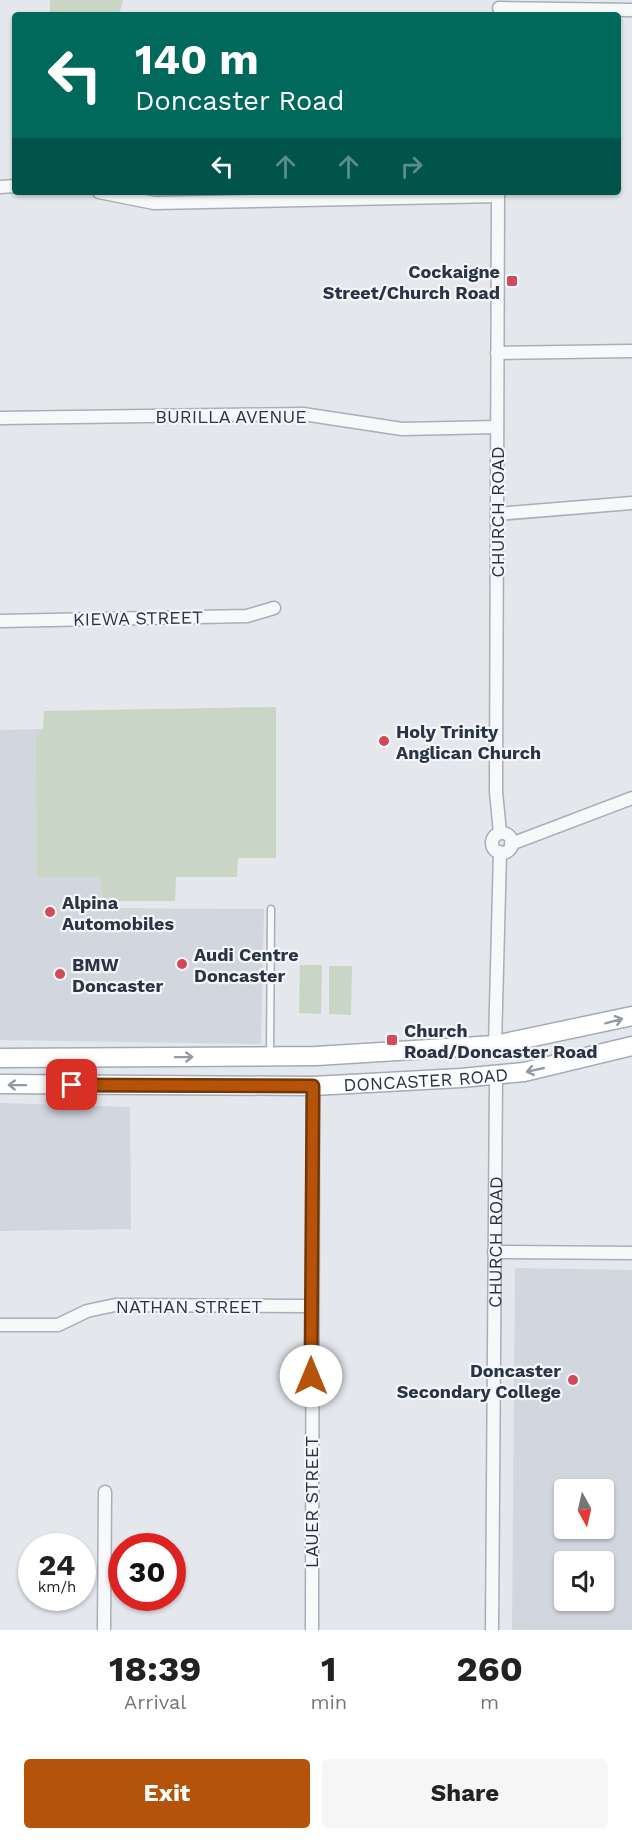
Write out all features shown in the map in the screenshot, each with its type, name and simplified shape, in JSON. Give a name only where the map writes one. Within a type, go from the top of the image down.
[{"type":"main road","name":"DONCASTER ROAD","points":[[0,1058],[270,1056],[495,1045],[632,1016]]},
{"type":"main road","name":"CHURCH ROAD","points":[[495,1045],[496,1076]]},
{"type":"main road","name":"DONCASTER ROAD","points":[[0,1084],[313,1086],[496,1076],[524,1072],[632,1046]]},
{"type":"main road","points":[[143,1057],[143,1086]]},
{"type":"street","points":[[499,8],[632,10]]},
{"type":"street","points":[[114,195],[154,203],[460,195]]},
{"type":"street","name":"CHURCH ROAD","points":[[498,195],[496,792],[500,833]]},
{"type":"street","points":[[497,353],[632,351]]},
{"type":"street","name":"BURILLA AVENUE","points":[[0,418],[303,414],[402,429],[497,427]]},
{"type":"street","points":[[497,514],[632,503]]},
{"type":"street","name":"KIEWA STREET","points":[[0,621],[247,616],[274,608]]},
{"type":"street","points":[[512,844],[632,798]]},
{"type":"street","points":[[500,833],[510,836],[512,844],[509,850],[500,852],[494,849],[491,841],[500,833]]},
{"type":"street","name":"CHURCH ROAD","points":[[495,1045],[500,852]]},
{"type":"street","name":"CHURCH ROAD","points":[[492,1630],[496,1076]]},
{"type":"street","name":"LAUER STREET","points":[[312,1630],[310,1306],[313,1086]]},
{"type":"street","points":[[494,1252],[632,1253]]},
{"type":"street","name":"NATHAN STREET","points":[[0,1325],[58,1325],[87,1311],[115,1305],[310,1306]]},
{"type":"street","points":[[104,1630],[105,1492]]},
{"type":"lane","points":[[270,1056],[271,909]]},
{"type":"shaded area","points":[[43,729],[101,877],[102,908],[264,909],[261,1044],[0,1040],[0,730]]},
{"type":"shaded area","points":[[0,1103],[130,1107],[131,1229],[0,1231]]},
{"type":"shaded area","name":"Doncaster Secondary College","points":[[515,1268],[632,1270],[632,1630],[512,1630]]},
{"type":"green space","points":[[50,0],[123,0],[120,12],[50,12]]},
{"type":"green space","points":[[276,707],[276,858],[238,858],[237,877],[176,877],[175,901],[102,901],[101,877],[37,877],[36,738],[43,728],[44,711]]},
{"type":"green space","points":[[300,965],[322,965],[321,1014],[299,1013]]},
{"type":"green space","points":[[329,966],[352,966],[351,1015],[329,1014]]},
{"type":"place","name":"Cockaigne Street/Church Road","points":[[512,281]]},
{"type":"place","name":"Holy Trinity Anglican Church","points":[[384,741]]},
{"type":"place","name":"Alpina Automobiles","points":[[50,912]]},
{"type":"place","name":"Audi Centre Doncaster","points":[[182,964]]},
{"type":"place","name":"BMW Doncaster","points":[[60,974]]},
{"type":"place","name":"Church Road/Doncaster Road","points":[[392,1040]]},
{"type":"place","name":"Doncaster Secondary College","points":[[573,1380]]},
{"type":"route","points":[[72,1085],[313,1086],[311,1376]]}]
